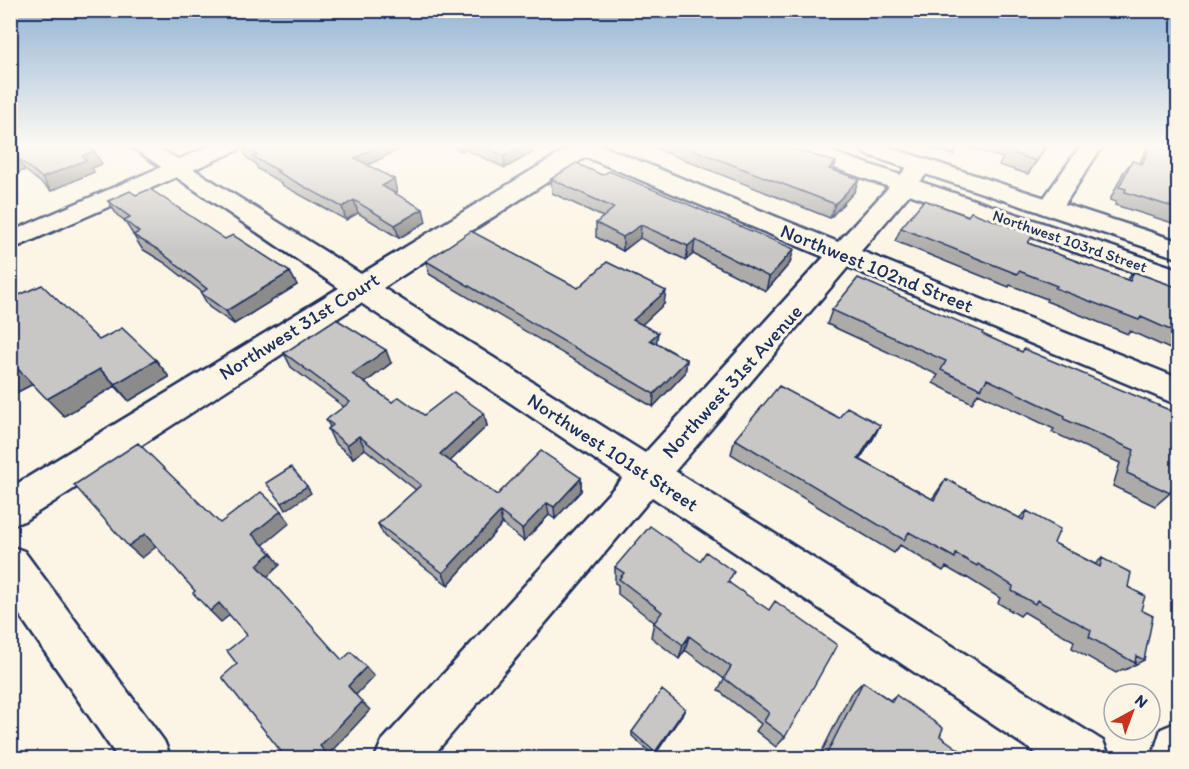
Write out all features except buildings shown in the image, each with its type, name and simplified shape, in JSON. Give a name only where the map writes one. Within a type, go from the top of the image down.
[{"type":"street","points":[[10,242],[150,181]]},
{"type":"street","name":"Northwest 101st Street","points":[[196,181],[361,286],[647,475],[1086,759]]},
{"type":"street","name":"Northwest 31st Court","points":[[10,509],[528,181]]},
{"type":"street","name":"Northwest 102nd Street","points":[[668,181],[1179,392]]},
{"type":"street","name":"Northwest 31st Avenue","points":[[399,759],[907,181]]},
{"type":"street","name":"Northwest 103rd Street","points":[[930,181],[1179,279]]},
{"type":"street","name":"Northwest 103rd Street","points":[[941,181],[1050,208],[1179,250]]},
{"type":"street","points":[[1050,208],[1068,181]]},
{"type":"street","points":[[10,565],[147,759]]},
{"type":"street","points":[[1176,759],[1179,746]]}]
